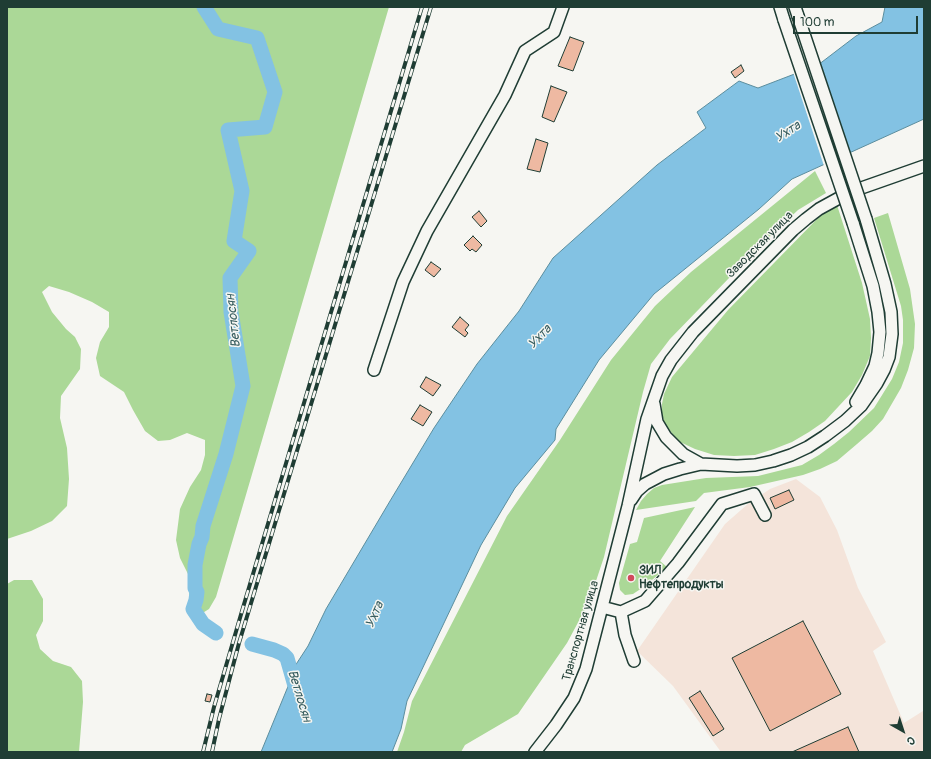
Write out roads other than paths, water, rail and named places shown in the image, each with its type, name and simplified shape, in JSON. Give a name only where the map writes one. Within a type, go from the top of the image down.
[{"type":"street","points":[[374,370],[403,282],[427,231],[505,95],[525,51],[554,32],[563,7]]},
{"type":"street","points":[[780,7],[869,274],[876,299],[879,325],[878,353],[869,379],[859,397],[839,423],[825,436]]},
{"type":"street","points":[[628,506],[637,491],[655,479],[675,470],[701,464],[737,466],[755,465],[791,455],[808,447],[845,421],[865,400],[881,377],[889,357],[892,326],[882,271],[796,11]]},
{"type":"street","name":"Заводская улица","points":[[628,506],[647,419],[662,376],[671,360],[692,332],[793,230],[819,209],[850,192],[924,166]]},
{"type":"street","points":[[656,393],[654,404],[655,416],[662,432],[683,454],[701,464]]},
{"type":"street","points":[[602,607],[621,612],[645,601],[678,563],[722,504],[754,494],[765,515]]},
{"type":"street","name":"Транспортная улица","points":[[535,752],[556,725],[574,698],[586,668],[628,506]]},
{"type":"street","points":[[621,612],[625,635],[634,661]]},
{"type":"water","name":"Ухта","points":[[885,7],[924,7],[924,119],[792,179],[759,209],[654,294],[599,360],[556,429],[555,440],[515,488],[481,545],[407,701],[401,729],[392,752],[261,752],[289,684],[293,669],[308,646],[326,609],[434,428],[477,364],[519,311],[553,258],[657,165],[706,128],[697,112],[739,81],[758,88],[818,65],[856,36],[882,22]]},
{"type":"waterway","name":"Ветлосян","points":[[204,7],[218,29],[257,38],[275,92],[265,127],[228,130],[242,191],[234,241],[249,251],[230,278],[231,312],[243,386],[226,454],[203,526],[202,537],[199,544],[195,565],[195,588],[197,592],[193,609],[203,624],[216,633]]},
{"type":"waterway","name":"Ветлосян","points":[[252,644],[274,650],[283,654],[287,658],[297,693]]},
{"type":"railway","points":[[203,752],[214,707],[242,611],[422,7]]},
{"type":"railway","points":[[212,752],[239,643],[431,7]]},
{"type":"place","name":"ЗИЛ Нефтепродукты","points":[[631,578]]}]
